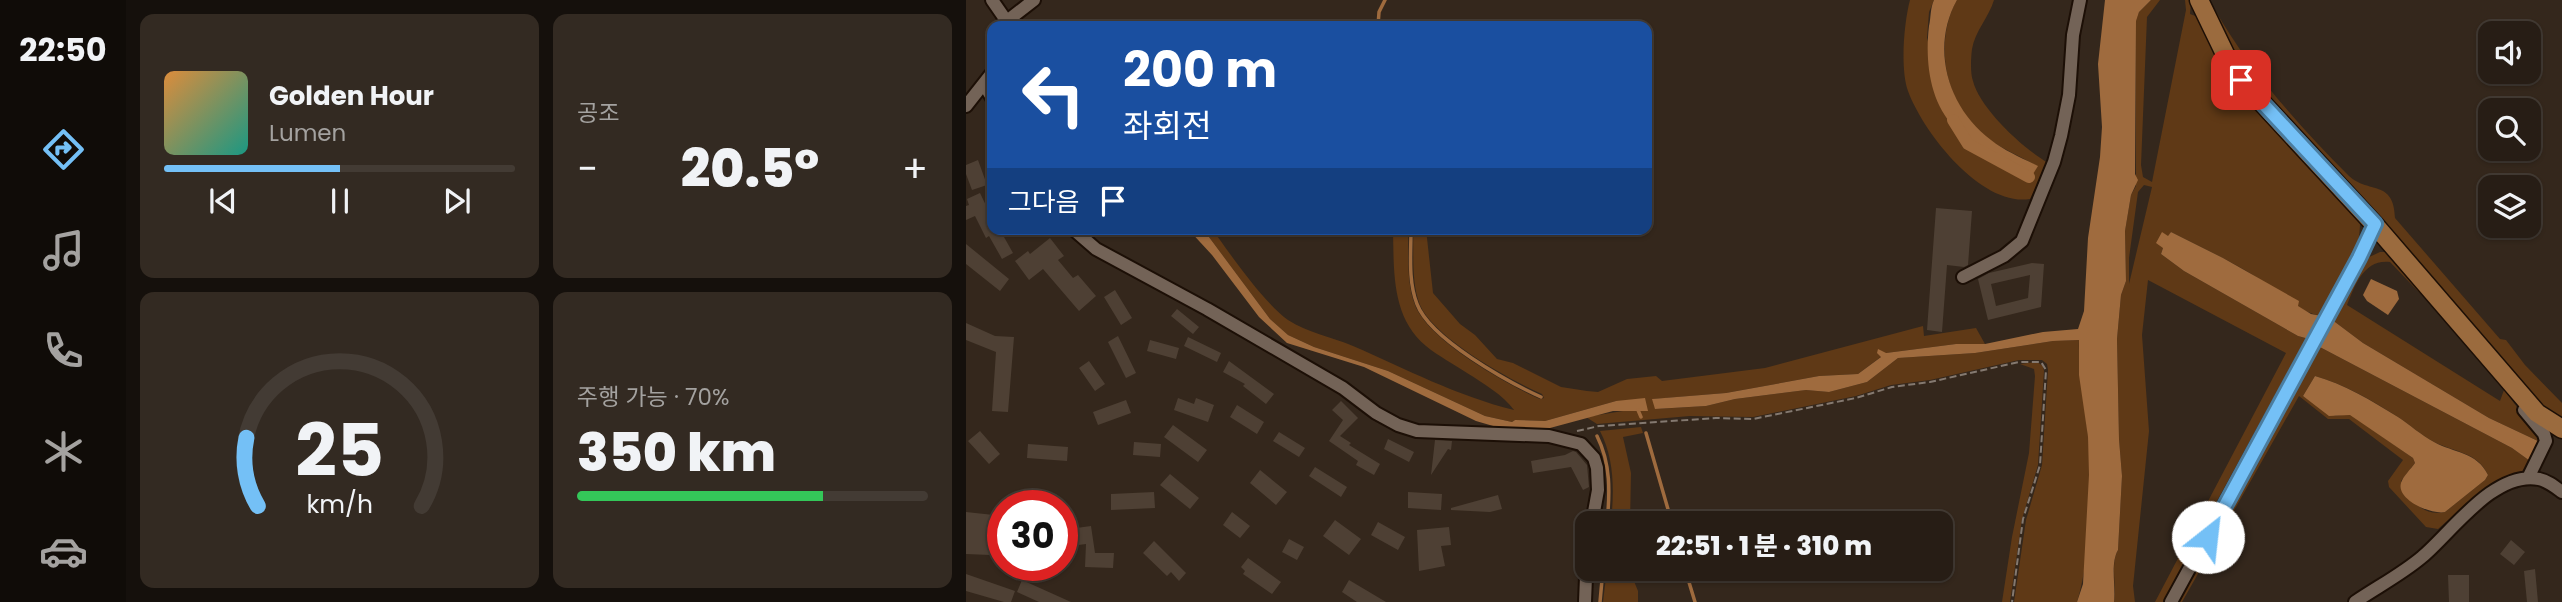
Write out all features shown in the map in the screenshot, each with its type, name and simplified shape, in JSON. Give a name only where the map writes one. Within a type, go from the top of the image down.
[{"type":"main road","points":[[2199,0],[2226,56],[2241,80],[2375,224],[2537,413],[2562,429]]},
{"type":"street","points":[[992,0],[1007,21]]},
{"type":"street","points":[[1012,21],[1034,0]]},
{"type":"street","points":[[1962,277],[2004,256],[2022,241],[2054,162],[2061,136],[2069,95],[2073,35],[2080,0]]},
{"type":"street","points":[[966,106],[987,80]]},
{"type":"street","points":[[984,84],[987,89]]},
{"type":"street","points":[[2171,602],[2375,224]]},
{"type":"street","points":[[1080,235],[1096,249],[1207,309],[1343,388],[1376,413],[1398,425],[1417,432],[1549,436],[1581,444],[1594,458],[1597,468],[1598,490],[1594,511]]},
{"type":"street","points":[[2509,382],[2516,400],[2544,434],[2546,441],[2528,478]]},
{"type":"street","points":[[2355,602],[2419,559],[2470,508],[2503,487],[2528,478],[2548,482],[2562,492]]},
{"type":"street","points":[[1585,602],[1586,581]]},
{"type":"path","points":[[1574,431],[1599,426],[1716,418],[1732,421],[1753,419],[1856,398],[1892,387],[1944,379],[2019,362],[2041,362],[2046,370],[2040,465],[2024,519],[2012,602]]},
{"type":"shaded area","points":[[1910,0],[1934,0],[1929,12],[1927,38],[1954,127],[1993,160],[2032,174],[2037,166],[1994,143],[1978,130],[1955,98],[1949,80],[1945,41],[1955,3],[1957,0],[1994,0],[1972,49],[1972,78],[1977,92],[1993,116],[2027,148],[2048,163],[2030,199],[2011,198],[1992,191],[1974,179],[1956,163],[1926,126],[1908,91],[1904,71],[1906,20]]},
{"type":"shaded area","points":[[1934,0],[1957,0],[1949,18],[1945,38],[1948,76],[1954,94],[1976,127],[1991,140],[2038,166],[2033,174],[2024,169],[2021,173],[2014,171],[1992,159],[1955,128],[1939,106],[1931,80],[1928,53]]},
{"type":"shaded area","points":[[2105,0],[2151,0],[2139,12],[2136,21],[2135,174],[2138,180],[2131,195],[2125,231],[2126,281],[2121,295],[2117,339],[2122,476],[2118,550],[2114,568],[2114,602],[2077,602],[2083,584],[2089,475],[2088,437],[2079,375],[2079,340],[2053,341],[1975,353],[1898,358],[1867,382],[1829,392],[1806,390],[1735,399],[1706,406],[1655,409],[1652,399],[1726,393],[1819,376],[1858,374],[1881,357],[1877,353],[1878,349],[1886,353],[1956,344],[1985,344],[2043,332],[2078,329],[2084,311],[2088,238],[2100,157],[2102,127],[2098,64]]},
{"type":"shaded area","points":[[2151,0],[2160,0],[2147,17],[2141,165],[2143,177],[2152,182],[2186,10],[2185,0],[2191,0],[2190,14],[2198,17],[2360,219],[2353,258],[2322,316],[2303,310],[2223,258],[2171,232],[2168,237],[2162,233],[2161,254],[2184,271],[2298,336],[2309,339],[2166,602],[2155,602],[2286,353],[2148,280],[2142,335],[2149,431],[2133,586],[2135,602],[2114,602],[2114,562],[2118,550],[2122,476],[2117,339],[2121,295],[2126,281],[2125,231],[2131,195],[2136,186],[2136,20],[2139,12]],"holes":[[[2144,185],[2152,187],[2129,284],[2129,258],[2138,192]]]},
{"type":"shaded area","points":[[2215,10],[2244,55],[2312,138],[2349,176],[2364,185],[2385,192],[2394,206],[2395,218],[2500,339],[2506,340],[2525,365],[2562,403],[2562,423],[2549,413],[2253,79],[2218,25]]},
{"type":"shaded area","points":[[2162,232],[2168,236],[2171,232],[2223,258],[2299,301],[2298,306],[2311,314],[2322,316],[2309,339],[2298,336],[2184,271],[2161,254],[2163,248],[2156,243]]},
{"type":"shaded area","points":[[1194,235],[1207,235],[1270,319],[1288,335],[1314,347],[1388,371],[1485,416],[1512,422],[1545,421],[1616,401],[1645,398],[1648,411],[1613,411],[1550,428],[1500,428],[1476,421],[1364,367],[1287,343],[1259,317]]},
{"type":"shaded area","points":[[1207,235],[1216,235],[1258,290],[1288,320],[1452,390],[1514,410],[1492,390],[1426,346],[1406,321],[1397,292],[1393,235],[1408,235],[1408,268],[1415,305],[1435,332],[1470,360],[1540,399],[1544,398],[1542,394],[1474,357],[1440,331],[1428,318],[1420,305],[1415,287],[1413,235],[1427,235],[1433,293],[1460,324],[1475,335],[1497,359],[1513,363],[1561,387],[1598,392],[1627,379],[1656,376],[1662,381],[1765,368],[1923,326],[1924,336],[1976,328],[1985,344],[1956,344],[1886,353],[1858,374],[1819,376],[1726,393],[1653,399],[1656,409],[1706,406],[1735,399],[1806,390],[1829,392],[1867,382],[1898,358],[1975,353],[2053,341],[2079,340],[2088,436],[2090,498],[2088,543],[2077,602],[2014,602],[2026,520],[2042,465],[2048,370],[2047,364],[2042,360],[2019,360],[1930,380],[1891,385],[1856,396],[1753,417],[1690,416],[1597,424],[1586,417],[1629,410],[1616,401],[1545,421],[1512,422],[1485,416],[1388,371],[1314,347],[1288,335],[1270,319]]},
{"type":"shaded area","points":[[2380,252],[2389,252],[2458,333],[2390,262],[2381,262],[2367,269],[2357,282],[2347,305],[2500,401],[2504,390],[2539,436],[2540,442],[2489,418],[2363,343],[2331,319],[2365,259]]},
{"type":"shaded area","points":[[2371,279],[2397,291],[2399,299],[2388,315],[2367,301],[2363,295]]},
{"type":"shaded area","points":[[2331,319],[2363,343],[2489,418],[2540,442],[2530,461],[2512,448],[2316,345]]},
{"type":"shaded area","points":[[2316,345],[2512,448],[2530,461],[2520,474],[2472,499],[2438,529],[2426,527],[2389,487],[2388,481],[2403,460],[2349,419],[2328,419],[2299,396],[2182,602],[2176,602]],"holes":[[[2315,376],[2379,405],[2434,442],[2472,457],[2484,467],[2488,475],[2485,480],[2445,512],[2429,512],[2423,509],[2413,500],[2401,481],[2415,463],[2413,458],[2350,414],[2335,416],[2303,396]]]},
{"type":"shaded area","points":[[2037,362],[2043,366],[2044,371],[2038,465],[2022,519],[2010,602],[2002,602],[2029,453],[2035,376],[2034,369],[2020,364]]},
{"type":"shaded area","points":[[2315,376],[2358,393],[2434,442],[2471,457],[2488,475],[2445,512],[2416,505],[2401,489],[2402,480],[2415,463],[2413,458],[2350,415],[2329,416],[2303,396]]},
{"type":"shaded area","points":[[1641,427],[1643,433],[1623,437],[1631,473],[1630,511],[1612,511],[1612,476],[1600,431]]},
{"type":"shaded area","points":[[1606,581],[1634,581],[1638,591],[1638,602],[1603,602]]},
{"type":"building","points":[[978,160],[987,185],[972,190],[966,174],[966,165]]},
{"type":"building","points":[[980,193],[987,208],[987,235],[1008,235],[1004,237],[1013,253],[1002,259],[989,236],[986,238],[975,216],[966,220],[966,206],[969,205],[967,199]]},
{"type":"building","points":[[1936,208],[1972,211],[1968,265],[1947,265],[1942,332],[1927,330]]},
{"type":"building","points":[[1050,238],[1064,256],[1058,260],[1073,278],[1078,275],[1096,296],[1079,311],[1043,269],[1029,280],[1015,261],[1028,251],[1030,254]]},
{"type":"building","points":[[966,244],[1009,279],[1000,291],[966,264]]},
{"type":"building","points":[[2032,263],[2044,264],[2041,307],[1988,320],[1978,279],[1989,273]],"holes":[[[2030,275],[2028,298],[1996,306],[1991,284]]]},
{"type":"building","points":[[1115,290],[1132,318],[1121,325],[1104,297]]},
{"type":"building","points":[[1177,309],[1199,327],[1193,334],[1171,316]]},
{"type":"building","points":[[966,323],[995,336],[1014,337],[1008,412],[992,411],[996,352],[966,340]]},
{"type":"building","points":[[1118,336],[1136,373],[1126,378],[1108,342]]},
{"type":"building","points":[[1188,337],[1221,353],[1217,362],[1184,346]]},
{"type":"building","points":[[1150,340],[1179,348],[1176,359],[1147,351]]},
{"type":"building","points":[[1089,361],[1105,384],[1095,391],[1079,368]]},
{"type":"building","points":[[1229,361],[1274,394],[1266,404],[1243,386],[1245,384],[1223,372]]},
{"type":"building","points":[[1178,398],[1194,404],[1196,398],[1214,405],[1208,422],[1174,410]]},
{"type":"building","points":[[1126,400],[1131,413],[1098,425],[1093,412]]},
{"type":"building","points":[[1341,401],[1358,418],[1340,436],[1351,443],[1349,445],[1380,464],[1374,475],[1356,465],[1358,461],[1329,441],[1343,420],[1332,410]]},
{"type":"building","points":[[1237,405],[1264,422],[1257,434],[1230,417]]},
{"type":"building","points":[[1173,425],[1207,450],[1198,462],[1164,437]]},
{"type":"building","points":[[980,431],[1000,454],[989,464],[968,441]]},
{"type":"building","points":[[1279,432],[1305,448],[1299,457],[1273,441]]},
{"type":"building","points":[[1388,439],[1414,452],[1409,462],[1384,449]]},
{"type":"building","points":[[1435,440],[1452,441],[1451,450],[1448,449],[1431,475]]},
{"type":"building","points":[[1134,442],[1161,444],[1160,457],[1133,455]]},
{"type":"building","points":[[1028,444],[1068,447],[1067,461],[1027,458]]},
{"type":"building","points":[[1573,451],[1587,465],[1589,487],[1583,490],[1571,467],[1533,473],[1531,461]]},
{"type":"building","points":[[1315,467],[1347,487],[1341,497],[1309,476]]},
{"type":"building","points":[[1260,470],[1287,492],[1276,505],[1250,483]]},
{"type":"building","points":[[1170,474],[1199,498],[1190,509],[1160,485]]},
{"type":"building","points":[[1154,492],[1155,508],[1111,510],[1111,494]]},
{"type":"building","points":[[1408,492],[1442,494],[1441,510],[1408,508]]},
{"type":"building","points":[[1498,495],[1502,509],[1490,512],[1451,510],[1451,508]]},
{"type":"building","points":[[966,512],[987,514],[987,555],[966,554]]},
{"type":"building","points":[[1232,512],[1250,526],[1240,538],[1223,525]]},
{"type":"building","points":[[1335,520],[1361,539],[1349,555],[1323,536]]},
{"type":"building","points":[[1378,522],[1405,537],[1398,550],[1371,535]]},
{"type":"building","points":[[1091,526],[1095,553],[1114,553],[1113,568],[1085,567],[1086,544],[1078,545],[1078,528]]},
{"type":"building","points":[[1449,527],[1451,545],[1441,546],[1445,566],[1419,571],[1417,530]]},
{"type":"building","points":[[1289,539],[1304,547],[1297,560],[1282,552]]},
{"type":"building","points":[[2511,540],[2525,552],[2514,565],[2500,554]]},
{"type":"building","points":[[1154,541],[1186,573],[1179,581],[1171,572],[1167,576],[1143,553]]},
{"type":"building","points":[[1248,558],[1281,582],[1272,594],[1243,574],[1245,571],[1241,567]]},
{"type":"building","points":[[2535,569],[2538,602],[2527,602],[2524,571]]},
{"type":"building","points":[[966,574],[1015,591],[1011,602],[966,591]]},
{"type":"building","points":[[2448,575],[2469,575],[2469,602],[2449,602]]},
{"type":"building","points":[[1349,580],[1386,602],[1357,602],[1342,592]]},
{"type":"building","points":[[1022,581],[1024,581],[1071,602],[1039,602],[1017,592]]},
{"type":"waterway","points":[[1378,21],[1379,12],[1385,0]]},
{"type":"waterway","points":[[1953,120],[1968,144],[2029,177]]},
{"type":"waterway","points":[[1411,235],[1412,286],[1417,304],[1425,317],[1453,345],[1541,397]]},
{"type":"waterway","points":[[1638,410],[1641,417]]},
{"type":"waterway","points":[[1646,433],[1669,511]]},
{"type":"waterway","points":[[1597,436],[1605,457],[1608,511]]},
{"type":"waterway","points":[[1600,602],[1602,581]]},
{"type":"waterway","points":[[1689,581],[1695,602]]},
{"type":"route","points":[[2208,537],[2375,224],[2241,80]]}]
